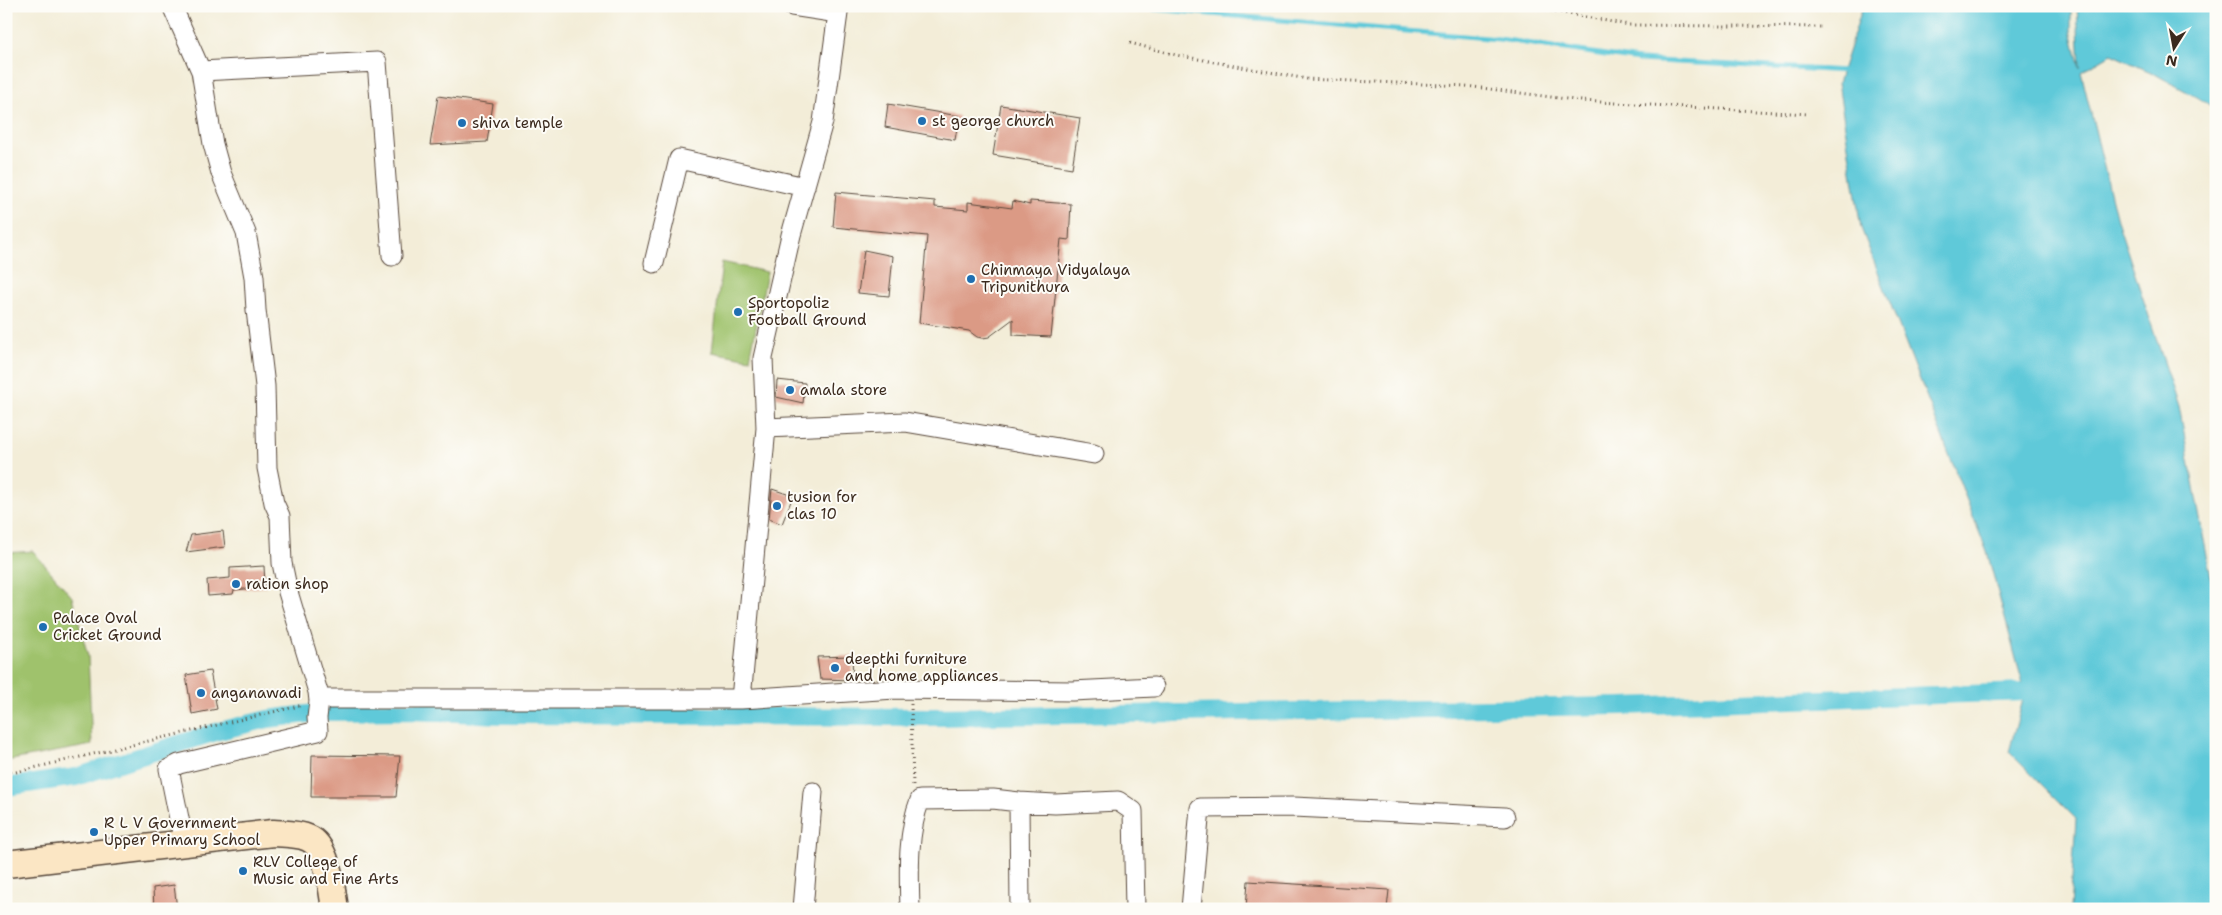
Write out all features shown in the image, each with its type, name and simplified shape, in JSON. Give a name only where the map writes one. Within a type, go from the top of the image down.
[{"type":"main road","points":[[6,864],[273,833],[307,837],[319,849],[326,864],[335,909]]},
{"type":"street","points":[[172,6],[201,71],[213,144],[221,173],[246,233],[252,261],[265,386],[267,468],[274,503],[280,516],[282,563],[288,592],[318,692],[318,731],[179,764],[169,769],[184,843]]},
{"type":"street","points":[[741,699],[766,428],[763,358],[791,235],[823,122],[839,10],[792,6]]},
{"type":"street","points":[[201,71],[376,62],[392,256]]},
{"type":"street","points":[[654,263],[679,159],[804,186]]},
{"type":"street","points":[[766,428],[905,422],[1094,454]]},
{"type":"street","points":[[318,709],[332,698],[741,699],[895,689],[1072,691],[1154,687]]},
{"type":"street","points":[[803,909],[812,792]]},
{"type":"street","points":[[910,909],[909,881],[913,816],[920,800],[993,799],[1055,804],[1118,801],[1133,811],[1135,909]]},
{"type":"street","points":[[1019,802],[1020,909]]},
{"type":"street","points":[[1191,909],[1200,808],[1294,807],[1506,817]]},
{"type":"path","points":[[1526,6],[1629,25],[1821,27]]},
{"type":"path","points":[[1130,43],[1176,55],[1307,79],[1466,86],[1582,101],[1808,114]]},
{"type":"path","points":[[911,699],[912,752]]},
{"type":"path","points":[[6,772],[16,772],[318,709]]},
{"type":"green space","name":"Sportopoliz Football Ground","points":[[722,262],[767,272],[750,359],[712,352]]},
{"type":"green space","name":"Palace Oval Cricket Ground","points":[[33,551],[72,597],[88,656],[92,745],[6,761],[6,553]]},
{"type":"water","points":[[1863,6],[2071,6],[2071,31],[2080,68],[2077,6],[2216,6],[2216,108],[2153,73],[2111,54],[2081,72],[2117,220],[2179,407],[2216,604],[2216,909],[2070,909],[2076,819],[2009,752],[2025,692],[1987,552],[1861,228],[1838,83]]},
{"type":"building","name":"shiva temple","points":[[438,96],[493,104],[487,142],[430,145]]},
{"type":"building","name":"st george church","points":[[888,104],[959,116],[955,140],[885,127]]},
{"type":"building","points":[[1001,105],[1080,118],[1072,168],[993,155]]},
{"type":"building","points":[[836,192],[935,201],[935,207],[968,210],[968,202],[1012,208],[1013,201],[1030,205],[1030,201],[1071,204],[1069,240],[1061,239],[1051,337],[1013,335],[1013,319],[989,337],[983,338],[977,337],[969,331],[919,323],[927,236],[833,227]]},
{"type":"building","points":[[864,250],[893,256],[889,296],[858,293]]},
{"type":"building","name":"amala store","points":[[777,380],[805,383],[803,403],[776,397]]},
{"type":"building","name":"tusion for clas 10","points":[[772,489],[793,496],[782,524],[769,519]]},
{"type":"building","points":[[223,531],[225,547],[186,552],[191,535]]},
{"type":"building","name":"ration shop","points":[[264,566],[265,587],[234,590],[233,594],[208,596],[207,580],[230,578],[230,568]]},
{"type":"building","name":"deepthi furniture and home appliances","points":[[852,656],[853,680],[820,679],[817,657]]},
{"type":"building","name":"anganawadi","points":[[210,671],[217,709],[192,714],[186,675]]},
{"type":"building","points":[[312,755],[400,756],[396,797],[311,797]]},
{"type":"building","points":[[1248,881],[1389,890],[1387,909],[1246,909]]},
{"type":"building","points":[[174,885],[177,909],[154,909],[153,888]]},
{"type":"waterway","points":[[1142,8],[1499,39],[1639,60],[1847,71]]},
{"type":"waterway","points":[[6,787],[76,777],[219,731],[268,719],[323,712],[411,711],[502,715],[932,717],[1622,706],[2025,692]]},
{"type":"place","name":"st george church","points":[[922,121]]},
{"type":"place","name":"shiva temple","points":[[462,123]]},
{"type":"place","name":"Chinmaya Vidyalaya Tripunithura","points":[[971,279]]},
{"type":"place","name":"Sportopoliz Football Ground","points":[[738,312]]},
{"type":"place","name":"amala store","points":[[790,390]]},
{"type":"place","name":"tusion for clas 10","points":[[777,506]]},
{"type":"place","name":"ration shop","points":[[236,584]]},
{"type":"place","name":"Palace Oval Cricket Ground","points":[[43,627]]},
{"type":"place","name":"deepthi furniture and home appliances","points":[[835,668]]},
{"type":"place","name":"anganawadi","points":[[201,693]]},
{"type":"place","name":"R L V Government Upper Primary School","points":[[94,832]]},
{"type":"place","name":"RLV College of Music and Fine Arts","points":[[243,871]]}]
